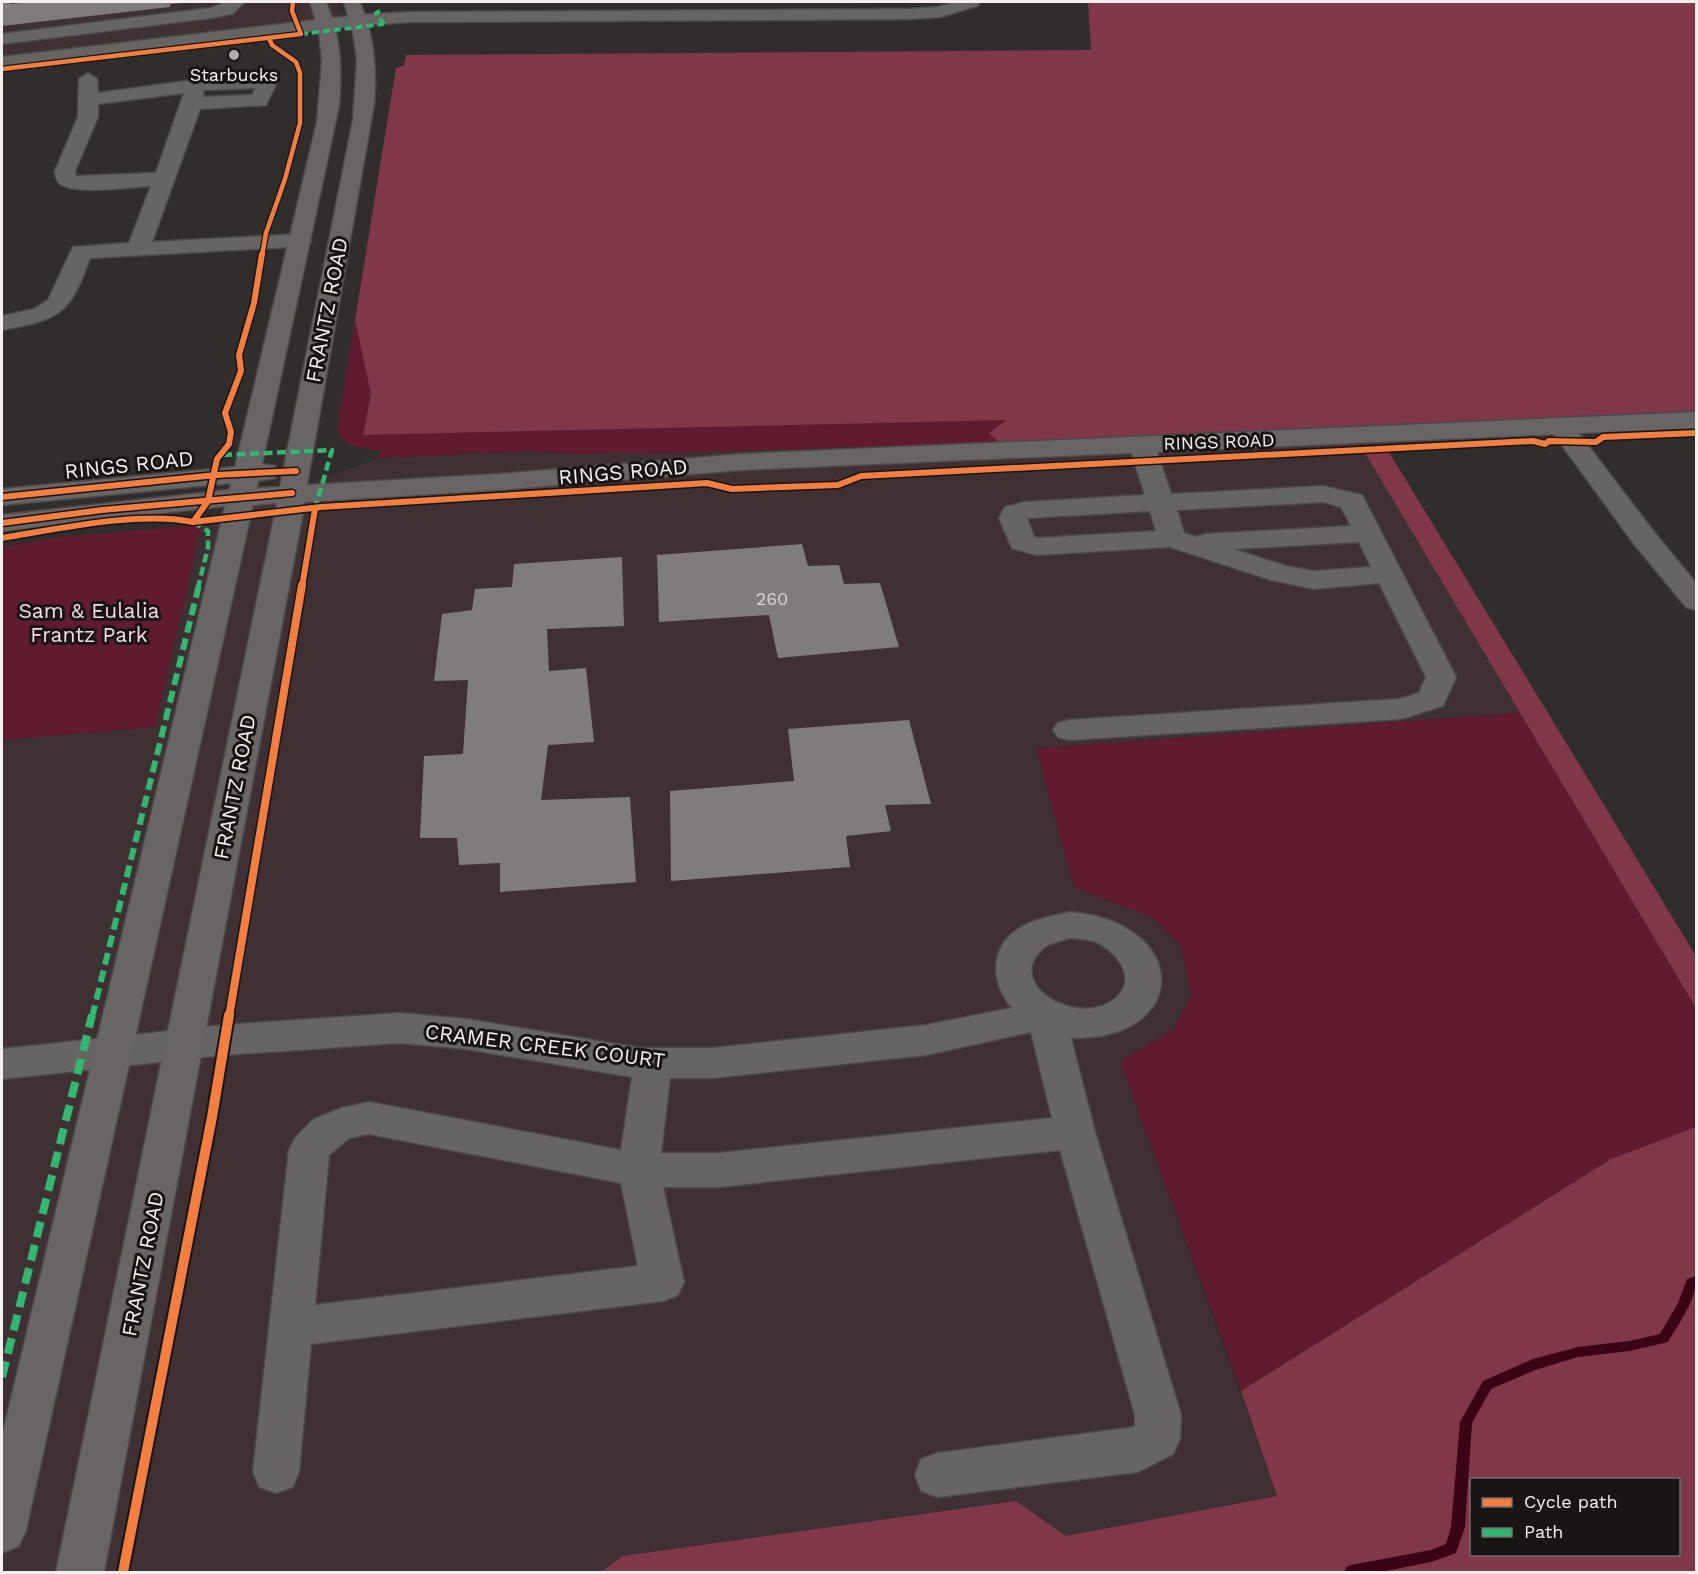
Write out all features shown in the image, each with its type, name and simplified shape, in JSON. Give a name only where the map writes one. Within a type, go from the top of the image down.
[{"type":"main road","name":"FRANTZ ROAD","points":[[2,1530],[300,241],[333,84],[332,40],[318,2]]},
{"type":"main road","points":[[334,2],[355,11]]},
{"type":"main road","name":"FRANTZ ROAD","points":[[80,1572],[186,1044],[363,120],[367,77],[365,37],[355,11]]},
{"type":"main road","points":[[326,23],[340,29],[344,34],[356,62],[367,77]]},
{"type":"main road","name":"RINGS ROAD","points":[[2,497],[109,484],[499,482],[741,462],[1562,428],[1696,420]]},
{"type":"main road","name":"RINGS ROAD","points":[[2,523],[102,510],[244,485]]},
{"type":"street","points":[[2,39],[211,13],[226,10],[236,2]]},
{"type":"street","points":[[2,63],[326,23],[355,11],[576,9],[910,14],[946,10],[971,2]]},
{"type":"street","points":[[85,29],[88,117],[65,171],[67,179],[76,183],[165,179]]},
{"type":"street","points":[[88,100],[130,80],[148,75],[218,68],[267,82],[259,101],[193,95],[130,80]]},
{"type":"street","points":[[138,249],[165,179],[193,95],[226,69]]},
{"type":"street","points":[[2,323],[44,314],[54,308],[81,252],[300,241]]},
{"type":"street","points":[[1562,428],[1644,538],[1696,601]]},
{"type":"street","points":[[1142,445],[1162,503],[1181,540],[1281,574],[1314,580],[1389,574]]},
{"type":"street","points":[[1069,730],[1401,709],[1432,699],[1441,677],[1352,501],[1331,495],[1025,510],[1015,513],[1013,518],[1022,542],[1036,547],[1368,533]]},
{"type":"street","name":"CRAMER CREEK COURT","points":[[2,1064],[80,1058],[114,1051],[186,1044],[400,1028],[466,1034],[653,1063],[712,1063],[926,1040],[1046,1015],[1075,1132]]},
{"type":"street","points":[[291,1327],[663,1282],[639,1170],[653,1063]]},
{"type":"street","points":[[276,1471],[309,1150],[321,1134],[345,1121],[369,1118],[639,1170],[719,1170],[1075,1132],[1158,1415],[1157,1439],[1138,1450],[938,1474]]},
{"type":"shaded area","points":[[2,2],[337,2],[347,24],[2,66]]},
{"type":"shaded area","points":[[1088,2],[1696,2],[1696,411],[1000,443],[989,433],[1006,420],[363,435],[371,394],[355,320],[396,68],[404,65],[406,55],[1091,50]]},
{"type":"shaded area","points":[[1351,428],[1520,713],[1036,748],[1074,887],[1153,918],[1181,946],[1191,996],[1173,1030],[1120,1061],[1277,1496],[1066,1536],[1016,1501],[623,1556],[601,1572],[2,1572],[2,740],[155,727],[201,525],[379,458],[530,451],[571,454],[914,447]]},
{"type":"shaded area","points":[[1384,444],[1696,956],[1696,1008],[1361,446]]},
{"type":"shaded area","points":[[1696,1127],[1696,1572],[601,1572],[623,1556],[1016,1501],[1066,1536],[1277,1496],[1241,1391],[1611,1159]]},
{"type":"green space","points":[[355,320],[371,394],[363,435],[1007,420],[990,433],[1000,443],[659,453],[571,454],[530,451],[379,458],[379,450],[349,444],[337,431]]},
{"type":"green space","name":"Sam & Eulalia Frantz Park","points":[[201,525],[155,727],[2,740],[2,547],[60,537]]},
{"type":"green space","points":[[1520,713],[1696,1008],[1696,1127],[1611,1159],[1241,1391],[1120,1061],[1173,1030],[1191,996],[1181,946],[1153,918],[1074,887],[1036,748]]},
{"type":"building","points":[[2,2],[10,2],[10,4],[34,2],[182,3],[170,4],[170,7],[2,26]]},
{"type":"building","points":[[802,544],[808,566],[839,565],[844,584],[880,583],[899,647],[778,658],[769,615],[659,622],[657,555]]},
{"type":"building","points":[[622,557],[624,626],[547,629],[549,671],[586,668],[594,742],[548,745],[541,800],[630,797],[636,882],[500,892],[500,863],[459,865],[457,838],[420,838],[424,756],[463,754],[468,680],[434,681],[442,614],[472,610],[475,589],[512,587],[514,564]]},
{"type":"building","points":[[909,720],[931,804],[885,805],[891,831],[846,836],[850,867],[671,881],[670,791],[794,781],[788,729]]},
{"type":"waterway","points":[[1351,1572],[1431,1556],[1451,1548],[1458,1527],[1466,1422],[1487,1385],[1533,1365],[1578,1352],[1629,1346],[1664,1338],[1683,1305],[1691,1283],[1696,1281]]},
{"type":"marked path","points":[[380,11],[376,13],[384,24]]},
{"type":"marked path","points":[[301,34],[384,24]]},
{"type":"marked path","points":[[223,455],[225,457],[332,450],[315,509]]},
{"type":"marked path","points":[[2,1377],[208,548],[208,531],[193,522]]},
{"type":"cycle path","points":[[2,69],[301,34],[292,11],[293,2]]},
{"type":"cycle path","points":[[193,522],[208,501],[214,485],[217,459],[227,449],[231,438],[230,426],[225,413],[241,371],[239,355],[254,303],[266,233],[285,179],[300,123],[300,73],[296,62],[272,45],[269,38]]},
{"type":"cycle path","points":[[2,538],[131,521],[179,519],[193,522],[257,513],[385,502],[707,483],[732,489],[838,485],[861,476],[1533,441],[1545,444],[1549,441],[1588,440],[1596,442],[1603,437],[1696,433]]},
{"type":"cycle path","points":[[2,497],[216,475],[296,471]]},
{"type":"cycle path","points":[[2,523],[102,510],[292,493]]},
{"type":"cycle path","points":[[123,1572],[212,1117],[315,509]]},
{"type":"place","name":"Starbucks","points":[[234,55]]}]
